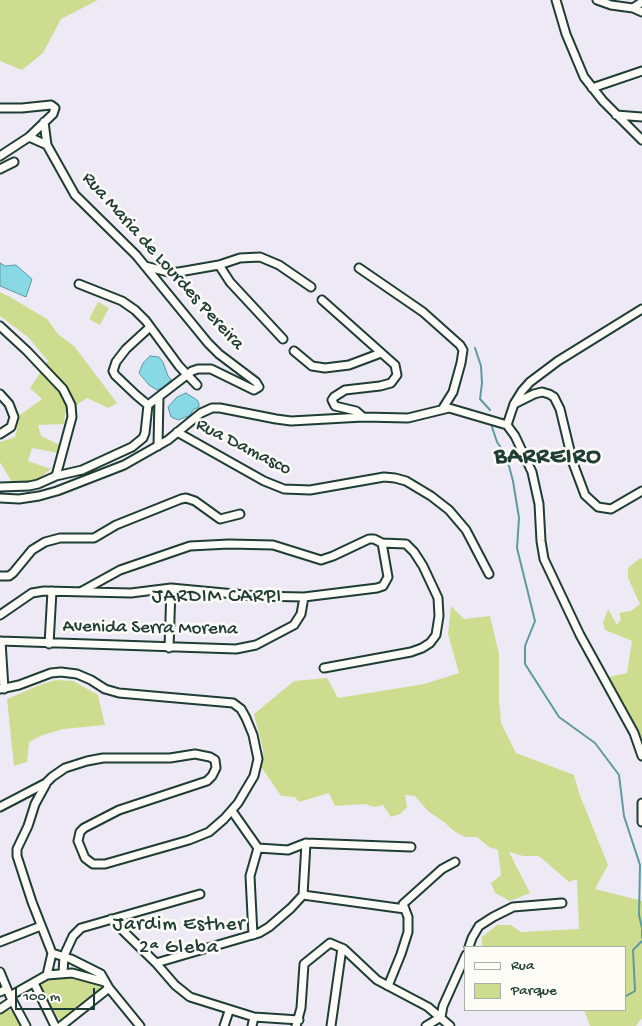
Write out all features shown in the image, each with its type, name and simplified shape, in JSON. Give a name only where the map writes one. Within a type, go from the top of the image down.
[{"type":"street","points":[[556,0],[578,64],[592,88],[642,140]]},
{"type":"street","points":[[597,0],[611,5],[633,8],[642,12]]},
{"type":"street","points":[[633,8],[642,2]]},
{"type":"street","points":[[592,88],[642,71]]},
{"type":"street","points":[[0,108],[54,106],[55,110],[28,137],[0,155]]},
{"type":"street","points":[[616,115],[642,118]]},
{"type":"street","name":"Rua Maria de Lourdes Pereira","points":[[44,122],[47,145],[75,195],[84,206],[121,239],[208,343],[219,354],[256,382],[259,387],[254,390],[211,369],[198,369],[186,374]]},
{"type":"street","points":[[28,137],[47,145]]},
{"type":"street","points":[[0,169],[14,162]]},
{"type":"street","points":[[145,266],[168,272],[188,272],[240,258],[260,257],[288,270],[311,287]]},
{"type":"street","points":[[219,265],[230,282],[283,339]]},
{"type":"street","points":[[359,268],[423,312],[460,345],[463,350],[452,392],[443,408]]},
{"type":"street","points":[[160,286],[168,272]]},
{"type":"street","points":[[79,284],[128,304],[150,327],[186,374],[197,385]]},
{"type":"street","points":[[322,300],[395,365],[397,370],[395,379],[387,385],[345,390],[336,395],[332,400],[335,406],[356,411],[363,417]]},
{"type":"street","points":[[507,424],[514,404],[530,382],[547,369],[642,309]]},
{"type":"street","points":[[0,326],[63,389],[71,405],[72,417],[56,476]]},
{"type":"street","points":[[148,405],[113,371],[116,362],[150,327]]},
{"type":"street","points":[[294,351],[312,366],[325,368],[349,365],[381,353]]},
{"type":"street","points":[[0,486],[29,486],[48,481],[56,476],[82,470],[97,464],[139,442],[145,433],[148,405],[186,374]]},
{"type":"street","points":[[514,404],[542,392],[554,397],[560,409],[573,463],[585,495],[598,507],[611,509],[642,491]]},
{"type":"street","points":[[0,394],[9,404],[14,417],[11,427],[0,434]]},
{"type":"street","points":[[158,446],[159,397]]},
{"type":"street","points":[[0,498],[19,499],[57,491],[124,465],[158,446],[201,413],[212,408],[291,421],[363,417],[408,418],[429,414],[443,408],[456,409],[507,424],[515,436],[532,472],[539,504],[544,559],[580,635],[634,733],[642,756]]},
{"type":"street","name":"Rua Damasco","points":[[177,432],[256,477],[284,489],[310,490],[384,477],[406,481],[450,510],[466,530],[489,574]]},
{"type":"street","points":[[0,576],[9,576],[32,550],[46,542],[60,538],[94,538],[116,524],[181,499],[186,498],[195,501],[220,519],[240,514]]},
{"type":"street","points":[[82,590],[120,570],[190,546],[230,544],[273,545],[322,560],[369,538],[382,543],[402,542],[409,546],[430,578],[438,598],[438,628],[436,635],[430,643],[422,648],[402,654],[324,668]]},
{"type":"street","points":[[0,615],[32,593],[52,591],[82,590],[131,593],[171,588],[256,596],[304,597],[383,586],[388,577],[382,543]]},
{"type":"street","points":[[169,648],[171,588]]},
{"type":"street","points":[[49,644],[52,591]]},
{"type":"street","name":"Avenida Serra Morena","points":[[0,641],[223,650],[246,648],[256,645],[294,625],[302,614],[304,597]]},
{"type":"street","points":[[0,641],[2,689],[51,673],[60,672],[77,674],[91,680],[105,690],[119,693],[216,701],[238,705],[242,709],[253,735],[258,759],[254,776],[232,812],[217,826],[200,837],[97,865],[88,862],[80,850],[78,836],[84,828],[119,810],[207,781],[216,768],[215,760],[195,754],[170,758],[103,758],[65,768],[46,783],[34,804],[28,826],[17,849],[17,856],[32,902],[52,953],[47,975]]},
{"type":"street","points":[[0,807],[46,783]]},
{"type":"street","points":[[642,803],[642,822]]},
{"type":"street","points":[[232,812],[258,848]]},
{"type":"street","points":[[258,848],[288,850],[306,843],[411,847]]},
{"type":"street","points":[[156,963],[253,935],[269,927],[304,895],[306,843]]},
{"type":"street","points":[[253,935],[250,876],[258,848]]},
{"type":"street","points":[[388,986],[406,941],[408,923],[403,904],[442,868],[455,862]]},
{"type":"street","points":[[63,974],[64,956],[73,936],[81,928],[200,894]]},
{"type":"street","points":[[304,895],[405,909]]},
{"type":"street","points":[[469,946],[479,926],[513,907],[562,903]]},
{"type":"street","points":[[111,920],[156,963],[174,986],[190,997],[230,1011],[254,1017],[298,1023],[304,964],[330,943],[342,948],[370,975],[428,1007],[450,1026]]},
{"type":"street","points":[[0,942],[41,926]]},
{"type":"street","points":[[332,1026],[342,948]]},
{"type":"street","points":[[52,953],[64,956],[100,974],[140,1026]]},
{"type":"street","points":[[426,1026],[441,1017],[443,1006],[464,959]]},
{"type":"street","points":[[0,972],[7,994],[26,1026]]},
{"type":"street","points":[[0,1009],[7,994],[34,983],[47,975],[83,975],[107,985]]},
{"type":"street","points":[[34,983],[55,1026]]},
{"type":"street","points":[[61,1026],[107,985]]},
{"type":"street","points":[[224,1026],[230,1011]]},
{"type":"street","points":[[252,1026],[254,1017]]},
{"type":"green space","points":[[0,0],[98,0],[61,19],[43,53],[22,70],[0,61]]},
{"type":"green space","points":[[0,292],[47,319],[58,334],[74,346],[117,403],[108,408],[87,398],[65,413],[64,424],[38,425],[41,436],[60,445],[58,453],[32,448],[28,461],[51,469],[34,482],[24,485],[13,484],[0,462],[0,442],[15,437],[20,415],[42,399],[30,388],[48,361],[28,337],[0,316]]},
{"type":"green space","points":[[98,302],[109,308],[100,325],[89,319]]},
{"type":"green space","points":[[640,558],[642,559],[642,744],[630,720],[604,678],[627,673],[632,641],[605,630],[603,623],[608,609],[617,625],[621,619],[619,613],[631,611],[640,604],[628,578],[628,568]]},
{"type":"green space","points":[[451,606],[464,619],[490,616],[499,654],[501,723],[516,753],[574,775],[579,793],[608,865],[595,889],[642,901],[642,1018],[636,1026],[590,1026],[584,1011],[627,1011],[627,946],[482,946],[482,937],[497,925],[511,925],[521,932],[579,929],[577,879],[569,882],[539,856],[523,856],[509,852],[530,893],[510,901],[495,893],[491,883],[501,875],[498,850],[489,847],[477,837],[465,837],[454,831],[428,811],[415,796],[405,795],[407,807],[400,814],[391,817],[383,805],[374,807],[365,804],[335,806],[329,793],[299,802],[295,797],[281,796],[262,768],[263,749],[254,714],[294,681],[327,678],[338,698],[424,684],[459,673],[448,634]]},
{"type":"green space","points":[[56,680],[73,681],[98,695],[105,725],[63,729],[43,735],[29,742],[27,762],[14,766],[7,699]]},
{"type":"green space","points":[[65,977],[102,984],[104,988],[61,1023],[40,986],[45,980]]},
{"type":"green space","points":[[8,1009],[14,1012],[22,1026],[0,1026],[0,1012]]},
{"type":"water","points":[[0,263],[5,266],[16,265],[32,279],[26,297],[0,286]]},
{"type":"water","points":[[150,356],[159,357],[171,379],[169,383],[157,390],[149,385],[139,373],[143,363]]},
{"type":"water","points":[[186,393],[197,400],[199,407],[194,409],[189,416],[178,420],[171,417],[168,407],[177,397]]},
{"type":"waterway","points":[[475,348],[481,366],[482,383],[480,399],[490,410]]},
{"type":"waterway","points":[[492,427],[497,442],[506,455],[513,481],[519,518],[517,548],[535,621],[525,646],[525,664],[559,717],[595,743],[619,775],[624,816],[640,865],[639,915],[642,928]]},
{"type":"waterway","points":[[642,930],[642,938]]},
{"type":"waterway","points":[[627,995],[635,991],[633,950],[642,941]]},
{"type":"district","name":"BARREIRO","points":[[548,458]]},
{"type":"district","name":"JARDIM CARPI","points":[[217,598]]},
{"type":"district","name":"Jardim Esther 2ª Gleba","points":[[179,938]]}]
